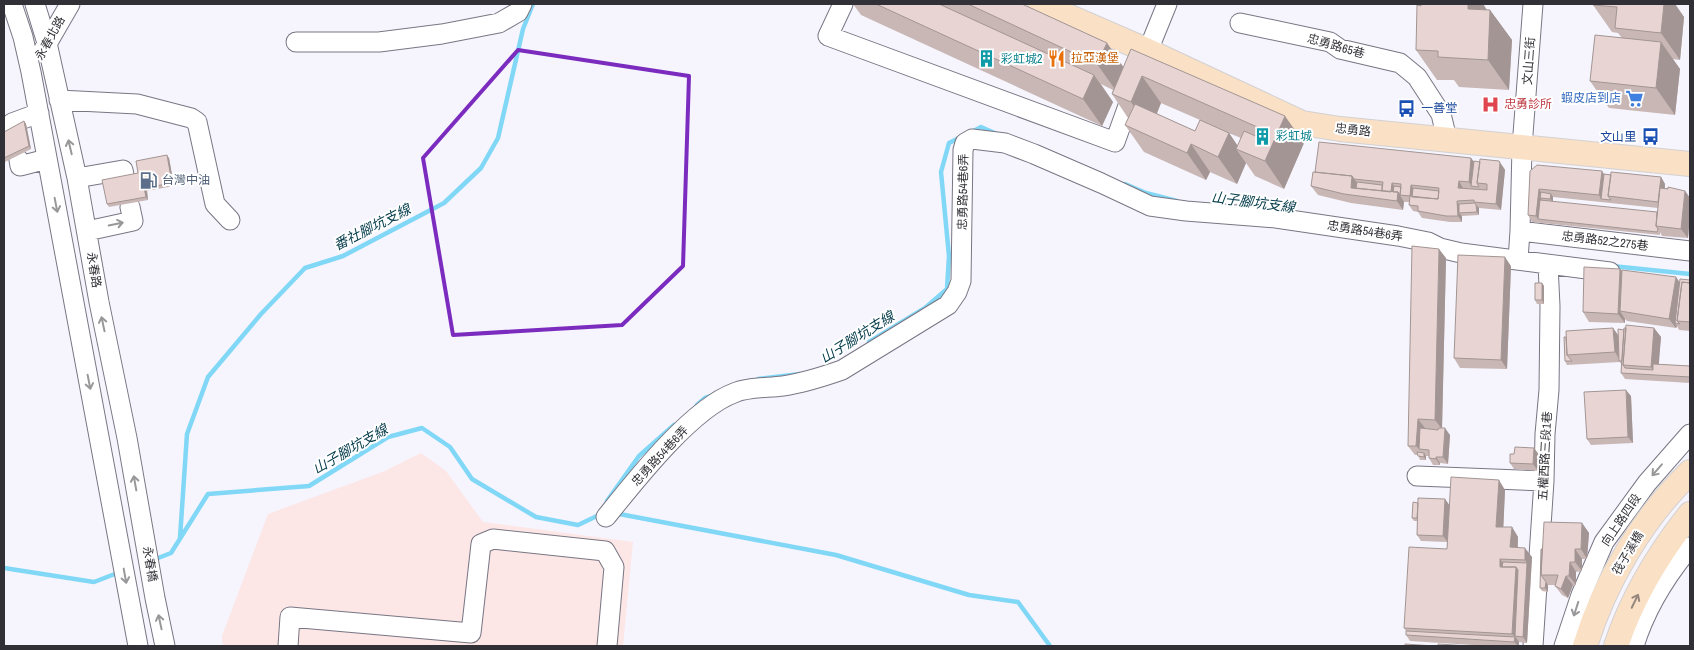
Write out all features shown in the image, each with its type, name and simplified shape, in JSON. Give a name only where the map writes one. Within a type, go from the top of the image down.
[{"type":"main road","name":"忠勇路","points":[[1040,4],[1302,122],[1340,129],[1690,164]]},
{"type":"main road","name":"筏子溪橋","points":[[1585,646],[1600,605],[1628,551],[1663,502],[1690,472]]},
{"type":"main road","points":[[1616,646],[1642,588],[1690,514]]},
{"type":"street","name":"永春路","points":[[12,4],[32,72],[138,646]]},
{"type":"street","name":"永春北路","points":[[32,72],[70,4]]},
{"type":"street","points":[[296,42],[379,42],[442,34],[499,23],[518,12],[522,4]]},
{"type":"street","points":[[843,4],[828,36],[1115,142],[1166,4]]},
{"type":"street","name":"文山三街","points":[[1522,147],[1529,5]]},
{"type":"street","name":"永春路","points":[[38,6],[48,43],[77,178],[99,302],[144,531]]},
{"type":"street","name":"永春北路","points":[[23,37],[38,6]]},
{"type":"street","name":"忠勇路65巷","points":[[1240,23],[1330,42],[1340,49],[1400,63],[1417,77],[1441,114],[1448,139]]},
{"type":"street","points":[[59,100],[137,104],[191,118],[197,122],[216,204],[230,220]]},
{"type":"street","points":[[13,129],[12,123],[39,113]]},
{"type":"street","name":"忠勇路54巷6弄","points":[[606,517],[676,437],[708,407],[734,392],[782,386],[822,377],[842,370],[948,305],[957,292],[961,281],[963,150],[965,143],[972,139],[1005,143],[1101,182],[1150,206],[1305,222],[1421,240],[1440,248],[1461,253],[1518,260]]},
{"type":"street","points":[[1522,147],[1518,260],[1624,274]]},
{"type":"street","points":[[19,160],[20,166],[47,160]]},
{"type":"street","points":[[77,178],[123,170],[124,175]]},
{"type":"street","points":[[87,231],[133,220],[130,207]]},
{"type":"street","name":"忠勇路52之275巷","points":[[1520,231],[1690,251]]},
{"type":"street","name":"五權西路三段1巷","points":[[1533,646],[1544,481],[1550,316],[1548,265]]},
{"type":"street","name":"向上路四段","points":[[1564,646],[1581,595],[1604,542],[1647,483],[1690,434]]},
{"type":"street","points":[[1417,476],[1544,481]]},
{"type":"street","name":"永春橋","points":[[144,531],[165,646]]},
{"type":"street","points":[[288,646],[290,617],[471,640],[481,544],[493,539],[605,551],[614,568],[607,646]]},
{"type":"street","points":[[1634,646],[1638,633],[1661,588],[1690,547]]},
{"type":"highlighted area","points":[[518,50],[689,76],[683,266],[622,325],[453,335],[423,158]]},
{"type":"shaded area","points":[[421,453],[446,471],[483,522],[633,542],[623,646],[223,646],[222,636],[268,514],[385,471]]},
{"type":"building","points":[[876,4],[939,4],[1094,75],[1083,99]]},
{"type":"building","points":[[968,4],[1022,4],[1107,43],[1097,64]]},
{"type":"building","points":[[1421,4],[1468,4],[1468,9],[1490,10],[1488,60],[1438,57],[1438,51],[1416,50],[1417,5],[1421,6]]},
{"type":"building","points":[[1593,4],[1664,4],[1661,33],[1615,28],[1617,7]]},
{"type":"building","points":[[1595,35],[1661,42],[1656,88],[1590,81]]},
{"type":"building","points":[[1131,49],[1285,116],[1265,161],[1236,149],[1244,131],[1260,138],[1264,130],[1142,76],[1131,102],[1112,94]]},
{"type":"building","points":[[1135,104],[1195,131],[1200,120],[1229,133],[1218,157],[1191,144],[1187,153],[1125,125]]},
{"type":"building","points":[[24,121],[29,146],[4,158],[4,132]]},
{"type":"building","points":[[1319,142],[1471,158],[1469,182],[1459,181],[1458,188],[1487,190],[1487,184],[1477,183],[1480,159],[1499,161],[1496,204],[1474,202],[1474,200],[1457,201],[1458,216],[1418,211],[1418,206],[1409,205],[1410,196],[1400,195],[1401,184],[1392,183],[1391,192],[1382,191],[1383,182],[1315,172]],"holes":[[[1411,185],[1439,188],[1438,199],[1410,196]]]},
{"type":"building","name":"台灣中油","points":[[167,155],[172,183],[144,188],[146,197],[107,204],[102,180],[138,173],[136,161]]},
{"type":"building","points":[[1474,161],[1480,162],[1477,183],[1479,187],[1471,186]]},
{"type":"building","points":[[1537,165],[1602,171],[1599,195],[1539,189],[1536,216],[1528,215],[1530,171]]},
{"type":"building","points":[[1313,172],[1352,176],[1351,188],[1398,192],[1397,201],[1344,194],[1311,186]]},
{"type":"building","points":[[1611,172],[1661,177],[1658,202],[1608,196]]},
{"type":"building","points":[[1604,174],[1611,175],[1608,196],[1611,200],[1601,199]]},
{"type":"building","points":[[1357,182],[1382,185],[1382,191],[1356,188]]},
{"type":"building","points":[[1394,186],[1401,187],[1400,195],[1398,192],[1393,192]]},
{"type":"building","points":[[1668,187],[1685,191],[1681,229],[1656,226],[1660,188],[1668,189]]},
{"type":"building","points":[[1413,188],[1439,191],[1438,199],[1412,197]]},
{"type":"building","points":[[1541,192],[1551,194],[1550,199],[1540,198]]},
{"type":"building","points":[[1540,200],[1657,212],[1656,226],[1658,229],[1657,232],[1538,219]]},
{"type":"building","points":[[1475,203],[1477,212],[1459,213],[1459,204]]},
{"type":"building","points":[[1412,246],[1439,249],[1435,420],[1418,419],[1416,446],[1408,446]]},
{"type":"building","points":[[1458,255],[1505,257],[1501,360],[1454,358]]},
{"type":"building","points":[[1584,267],[1620,269],[1618,314],[1583,312]]},
{"type":"building","points":[[1622,270],[1676,277],[1669,319],[1620,311]]},
{"type":"building","points":[[1680,279],[1690,280],[1690,283],[1682,282],[1677,321],[1680,324],[1675,323]]},
{"type":"building","points":[[1682,282],[1690,283],[1690,322],[1677,321]]},
{"type":"building","points":[[1535,283],[1542,283],[1542,300],[1535,300]]},
{"type":"building","points":[[1626,325],[1654,328],[1651,367],[1623,365]]},
{"type":"building","points":[[1613,328],[1615,352],[1567,355],[1566,331]]},
{"type":"building","points":[[1624,328],[1626,328],[1623,365],[1625,368],[1653,370],[1653,364],[1690,366],[1690,377],[1621,373]]},
{"type":"building","points":[[1618,329],[1624,330],[1622,361],[1619,361]]},
{"type":"building","points":[[1564,337],[1566,337],[1567,355],[1572,361],[1565,361]]},
{"type":"building","points":[[1626,390],[1628,437],[1587,439],[1584,392]]},
{"type":"building","points":[[1420,428],[1438,430],[1439,428],[1445,428],[1443,457],[1429,458],[1429,450],[1419,449]]},
{"type":"building","points":[[1515,447],[1534,448],[1533,464],[1510,463],[1510,454],[1514,454]]},
{"type":"building","points":[[1417,452],[1424,453],[1424,457],[1418,456]]},
{"type":"building","points":[[1451,477],[1499,480],[1496,527],[1512,527],[1510,547],[1525,548],[1525,560],[1500,559],[1500,567],[1516,567],[1512,634],[1404,628],[1409,547],[1447,549]]},
{"type":"building","points":[[1418,498],[1445,499],[1443,536],[1417,535]]},
{"type":"building","points":[[1413,502],[1418,503],[1417,518],[1412,518]]},
{"type":"building","points":[[1544,522],[1582,523],[1581,549],[1575,549],[1575,562],[1570,562],[1569,576],[1566,576],[1561,589],[1555,586],[1558,575],[1541,575]]},
{"type":"building","points":[[1541,549],[1541,575],[1546,582],[1545,588],[1540,588]]},
{"type":"building","points":[[1503,562],[1527,563],[1523,637],[1515,636],[1518,570],[1516,567],[1502,567]]},
{"type":"building","points":[[1406,631],[1515,637],[1514,642],[1406,635]]},
{"type":"building","points":[[1405,644],[1434,646],[1405,646]]},
{"type":"building","points":[[1438,644],[1470,646],[1438,646]]},
{"type":"waterway","name":"番社腳坑支線","points":[[180,538],[187,434],[208,377],[261,314],[305,268],[343,256],[444,203],[481,168],[498,138],[523,29],[533,4]]},
{"type":"waterway","name":"山子腳坑支線","points":[[970,133],[981,127],[997,134]]},
{"type":"waterway","name":"山子腳坑支線","points":[[869,342],[925,308],[947,289],[949,256],[941,172],[949,143],[961,137]]},
{"type":"waterway","name":"山子腳坑支線","points":[[1125,184],[1146,193],[1177,201]]},
{"type":"waterway","name":"山子腳坑支線","points":[[1612,266],[1690,274]]},
{"type":"waterway","name":"山子腳坑支線","points":[[758,379],[800,374]]},
{"type":"waterway","name":"山子腳坑支線","points":[[697,405],[705,398],[711,396]]},
{"type":"waterway","name":"山子腳坑支線","points":[[607,501],[639,456],[674,425]]},
{"type":"waterway","name":"山子腳坑支線","points":[[153,560],[171,553],[208,494],[309,486],[388,437],[422,428],[450,447],[472,479],[536,517],[578,525],[597,516],[600,512]]},
{"type":"waterway","points":[[614,513],[836,555],[969,595],[1018,602],[1050,646]]},
{"type":"waterway","name":"山子腳坑支線","points":[[4,568],[94,582],[120,572]]},
{"type":"place","name":"拉亞漢堡","points":[[1057,58]]},
{"type":"place","name":"彩虹城2","points":[[987,59]]},
{"type":"place","name":"蝦皮店到店","points":[[1635,98]]},
{"type":"place","name":"忠勇診所","points":[[1490,104]]},
{"type":"place","name":"一善堂","points":[[1407,108]]},
{"type":"place","name":"彩虹城","points":[[1262,136]]},
{"type":"place","name":"文山里","points":[[1650,137]]},
{"type":"place","name":"台灣中油","points":[[148,180]]}]
